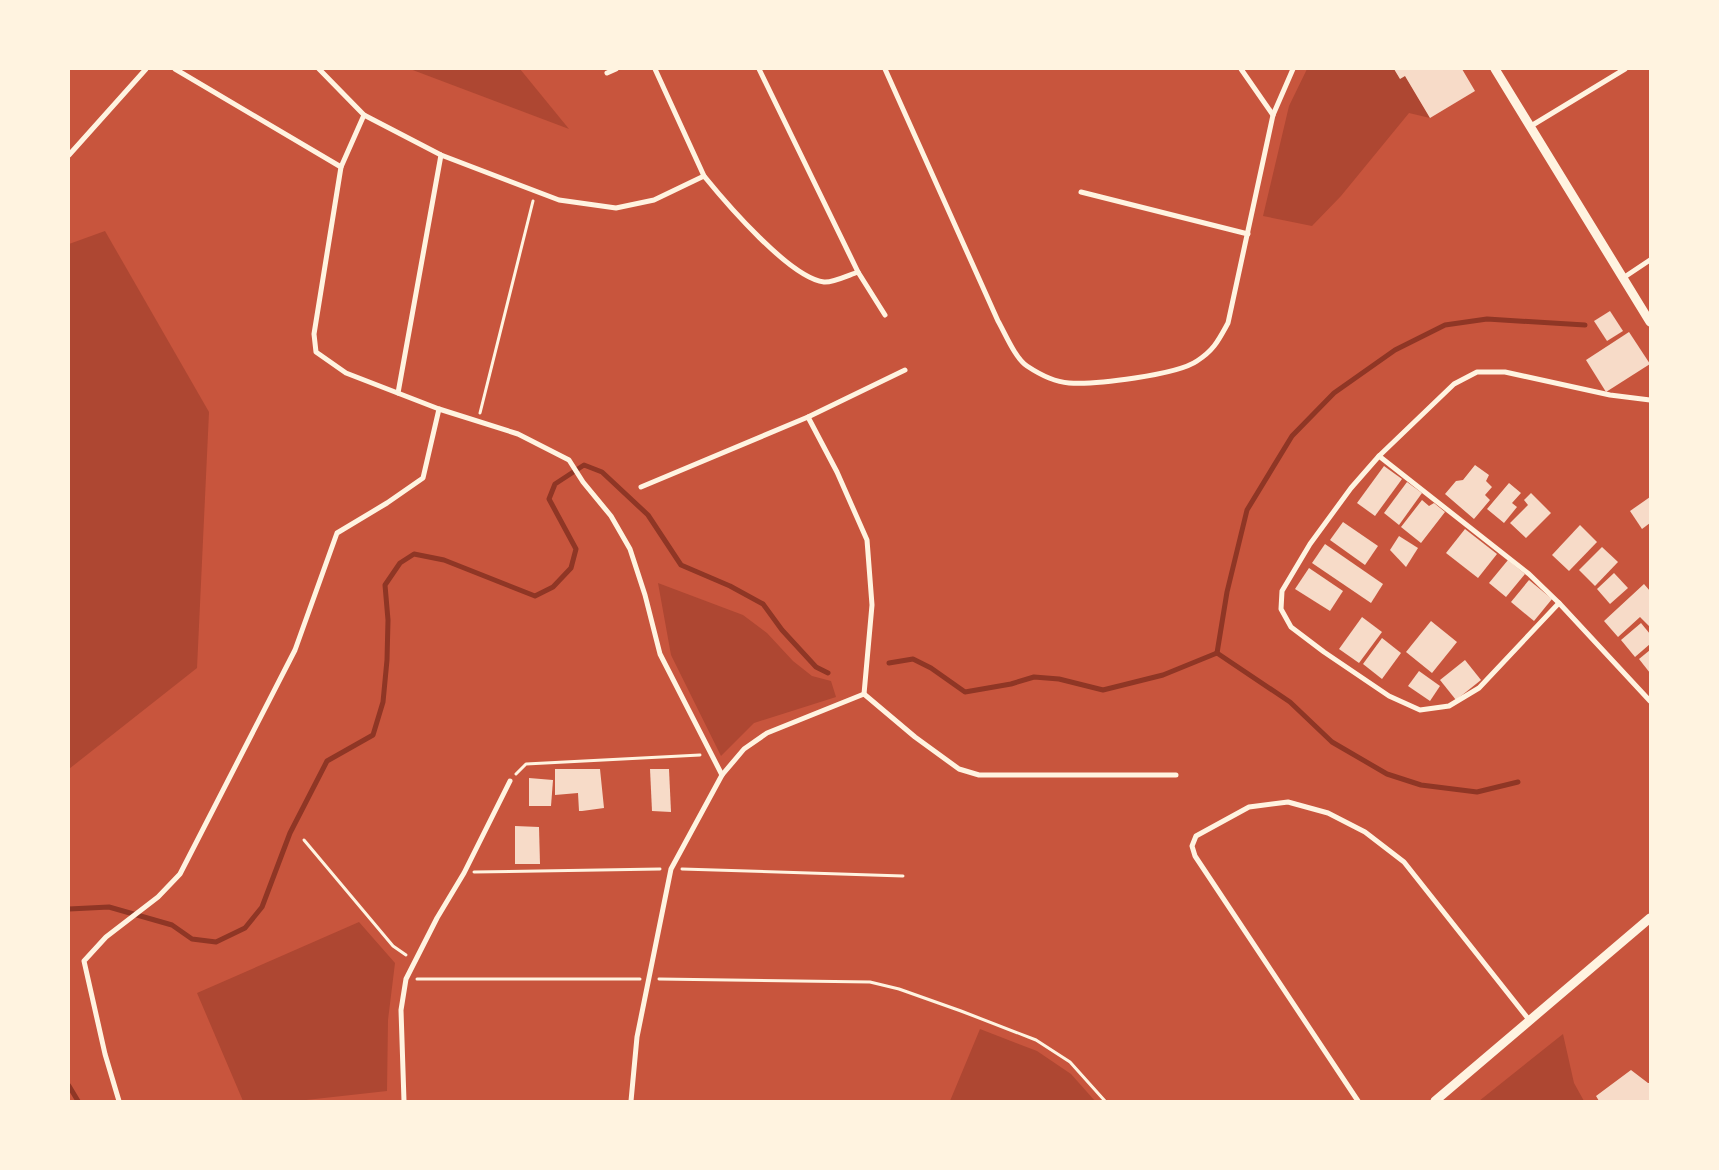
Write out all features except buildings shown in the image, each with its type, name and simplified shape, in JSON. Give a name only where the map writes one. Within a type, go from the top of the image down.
[{"type":"street","points":[[69,156],[146,69]]},
{"type":"street","points":[[175,69],[341,167]]},
{"type":"street","points":[[319,69],[364,115],[440,155],[559,200],[616,208],[654,200],[704,176]]},
{"type":"street","points":[[607,73],[616,69]]},
{"type":"street","points":[[655,69],[704,176],[723,200],[791,267],[807,277],[826,282],[858,272]]},
{"type":"street","points":[[759,69],[858,272],[885,315]]},
{"type":"street","points":[[885,69],[1002,328],[1025,365],[1048,377],[1069,383],[1115,381],[1173,370],[1195,363],[1213,350],[1228,324],[1273,115],[1293,69]]},
{"type":"street","points":[[1241,69],[1273,115]]},
{"type":"street","points":[[1495,69],[1650,322]]},
{"type":"street","points":[[1530,126],[1625,69]]},
{"type":"street","points":[[364,115],[341,167],[314,334],[316,352],[346,373],[439,409],[518,434],[570,460],[583,482],[611,516],[630,549],[645,595],[660,654],[722,775]]},
{"type":"street","points":[[398,393],[440,155]]},
{"type":"street","points":[[1082,192],[1248,234]]},
{"type":"street","points":[[1623,278],[1650,260]]},
{"type":"street","points":[[641,487],[808,417],[905,370]]},
{"type":"street","points":[[1560,603],[1479,688],[1449,706],[1420,710],[1389,696],[1291,627],[1281,609],[1282,591],[1316,536],[1351,488],[1379,456],[1454,384],[1477,372],[1505,372],[1610,395],[1650,400]]},
{"type":"street","points":[[119,1101],[105,1054],[84,961],[106,937],[158,897],[180,874],[295,650],[337,533],[387,503],[423,478],[439,409]]},
{"type":"street","points":[[808,417],[837,472],[867,540],[872,605],[864,694]]},
{"type":"street","points":[[1379,456],[1529,574],[1560,603],[1650,701]]},
{"type":"street","points":[[864,694],[915,737],[959,769],[979,775],[1176,775]]},
{"type":"street","points":[[631,1101],[638,1037],[648,979],[671,869],[722,775],[744,749],[767,733],[864,694]]},
{"type":"street","points":[[404,1101],[401,1010],[406,979],[437,918],[464,873],[510,781]]},
{"type":"street","points":[[1358,1101],[1195,856],[1192,846],[1196,836],[1249,807],[1288,802],[1328,813],[1365,832],[1404,862],[1530,1021]]},
{"type":"street","points":[[1435,1101],[1650,918]]},
{"type":"path","points":[[478,421],[535,191]]},
{"type":"path","points":[[510,781],[526,764],[711,754]]},
{"type":"path","points":[[304,840],[393,946],[415,961]]},
{"type":"path","points":[[406,979],[648,979],[870,982],[899,989],[1036,1040],[1070,1062],[1105,1101]]},
{"type":"shaded area","points":[[410,69],[520,69],[569,129]]},
{"type":"shaded area","points":[[1307,69],[1394,69],[1400,78],[1405,76],[1430,118],[1409,113],[1341,196],[1312,226],[1263,216],[1289,106]]},
{"type":"shaded area","points":[[105,231],[209,412],[197,668],[69,769],[69,244]]},
{"type":"shaded area","points":[[658,583],[743,615],[767,633],[793,661],[812,676],[831,681],[836,697],[754,723],[721,756],[671,655]]},
{"type":"shaded area","points":[[359,922],[395,963],[388,1020],[387,1091],[297,1101],[243,1101],[197,993]]},
{"type":"shaded area","points":[[980,1029],[1037,1051],[1071,1074],[1095,1101],[950,1101]]},
{"type":"shaded area","points":[[1563,1034],[1574,1083],[1584,1101],[1479,1101]]},
{"type":"waterway","points":[[1217,653],[1227,592],[1247,510],[1292,436],[1334,393],[1395,350],[1445,325],[1487,319],[1585,325]]},
{"type":"waterway","points":[[69,909],[109,907],[172,925],[192,939],[216,942],[245,928],[262,907],[290,833],[327,761],[373,735],[383,702],[387,660],[388,620],[385,585],[400,563],[414,554],[444,560],[535,596],[553,587],[571,568],[576,549],[549,499],[555,484],[584,465],[602,472],[648,515],[681,565],[730,586],[763,604],[782,630],[816,667],[828,673]]},
{"type":"waterway","points":[[1217,653],[1290,702],[1332,742],[1387,774],[1421,785],[1477,792],[1518,782]]},
{"type":"waterway","points":[[889,663],[913,659],[931,668],[965,692],[1011,684],[1034,677],[1059,679],[1103,690],[1163,675],[1217,653]]},
{"type":"waterway","points":[[69,1086],[78,1101]]}]
